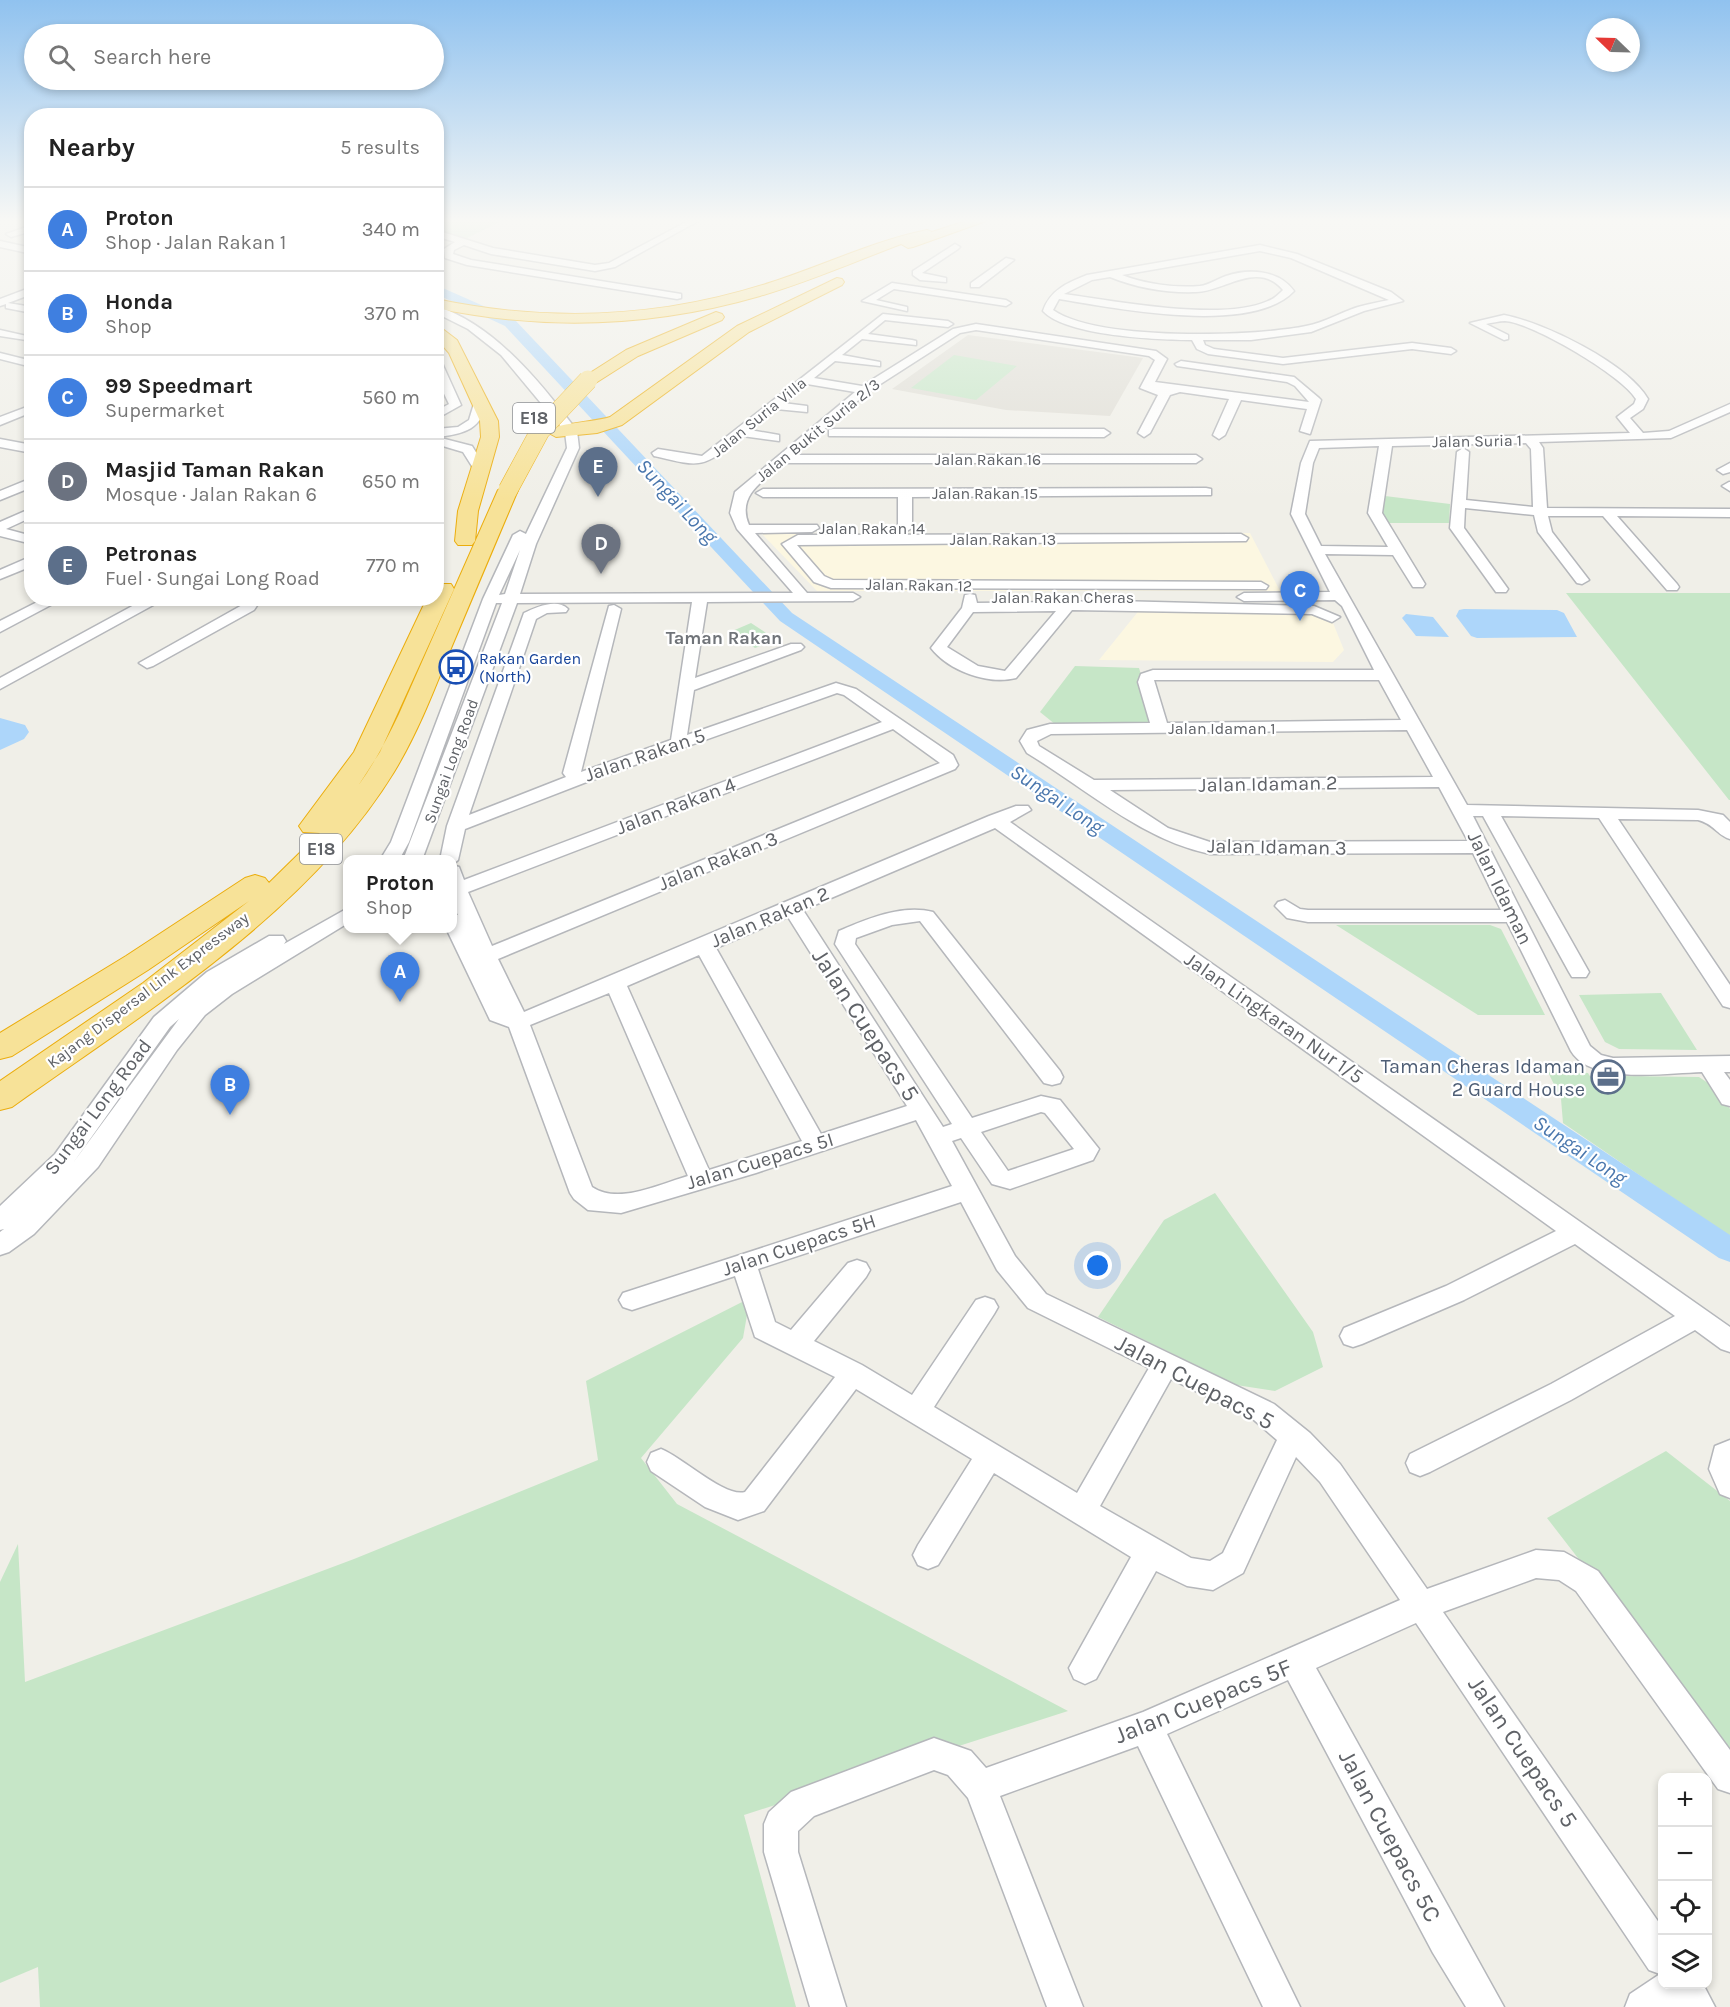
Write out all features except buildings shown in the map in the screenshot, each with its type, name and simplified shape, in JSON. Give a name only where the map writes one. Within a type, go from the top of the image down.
[{"type":"highway","points":[[496,315],[521,318],[603,318],[629,315]]},
{"type":"highway","name":"Kajang Dispersal Link Expressway","points":[[444,587],[496,476],[540,431],[584,379],[632,353],[720,315]]},
{"type":"highway","points":[[564,431],[597,428],[615,422],[743,330],[773,315]]},
{"type":"highway","points":[[444,336],[480,399],[489,421],[496,476]]},
{"type":"highway","name":"Kajang Dispersal Link Expressway","points":[[0,1098],[162,983],[225,934],[288,881],[348,819],[380,773],[409,719],[496,476]]},
{"type":"highway","name":"Kajang Dispersal Link Expressway","points":[[0,1073],[145,971],[255,884],[303,839],[337,797],[368,752],[435,606]]},
{"type":"highway","points":[[0,1048],[137,963],[255,884]]},
{"type":"street","points":[[447,315],[472,327],[505,353],[564,431]]},
{"type":"street","name":"Jalan Suria Villa","points":[[658,453],[703,461],[886,316],[950,320],[924,315]]},
{"type":"street","points":[[964,318],[985,325],[995,315]]},
{"type":"street","points":[[1054,315],[1062,321],[1075,325],[1197,339],[1251,337],[1311,329],[1347,315]]},
{"type":"street","points":[[1504,337],[1469,324],[1504,318],[1514,320],[1581,350],[1618,373],[1640,392],[1642,399],[1639,406],[1623,417],[1639,436]]},
{"type":"street","points":[[444,320],[470,335],[492,353],[564,431]]},
{"type":"street","name":"Jalan Bukit Suria 2/3","points":[[744,529],[737,513],[742,492],[864,390],[966,327],[985,325],[1159,356],[1161,359],[1147,382],[1146,388],[1163,390]]},
{"type":"street","points":[[1060,339],[1075,325]]},
{"type":"street","points":[[0,333],[24,337]]},
{"type":"street","points":[[860,336],[912,344]]},
{"type":"street","points":[[1197,339],[1201,347],[1212,352],[1290,362],[1412,346],[1451,351]]},
{"type":"street","points":[[0,356],[24,361]]},
{"type":"street","points":[[833,357],[876,364]]},
{"type":"street","points":[[1180,364],[1290,379],[1299,384],[1315,400],[1306,430]]},
{"type":"street","points":[[804,380],[864,390]]},
{"type":"street","points":[[444,382],[455,405],[444,411]]},
{"type":"street","points":[[1143,432],[1163,390],[1178,389],[1313,406]]},
{"type":"street","points":[[1219,435],[1236,397]]},
{"type":"street","points":[[444,432],[465,429],[476,423],[480,413],[480,399]]},
{"type":"street","points":[[773,405],[803,409]]},
{"type":"street","name":"Jalan Suria 1","points":[[1314,444],[1530,440],[1671,434],[1730,408]]},
{"type":"street","points":[[0,421],[24,411]]},
{"type":"street","name":"Sungai Long Road","points":[[414,855],[512,599],[529,544],[570,457],[573,448],[564,431]]},
{"type":"street","name":"Sungai Long Road","points":[[392,855],[400,842],[490,599],[556,460],[559,441],[564,431]]},
{"type":"street","points":[[739,432],[775,438]]},
{"type":"street","points":[[833,433],[1104,433]]},
{"type":"street","points":[[957,433],[960,459]]},
{"type":"street","points":[[1530,440],[1537,448],[1540,512],[1545,532],[1582,580]]},
{"type":"street","points":[[444,442],[468,449],[496,476]]},
{"type":"street","points":[[1386,443],[1375,513],[1418,584]]},
{"type":"street","name":"Jalan Idaman","points":[[1314,444],[1307,463],[1298,514],[1339,596],[1348,604],[1384,675],[1461,810],[1582,1051],[1594,1061],[1612,1066],[1719,1064]]},
{"type":"street","points":[[1,451],[24,450]]},
{"type":"street","points":[[1463,452],[1457,526],[1501,589]]},
{"type":"street","name":"Jalan Rakan 16","points":[[781,459],[1196,459]]},
{"type":"street","points":[[0,496],[24,486]]},
{"type":"street","name":"Jalan Rakan 15","points":[[763,493],[1206,492]]},
{"type":"street","points":[[905,493],[905,528]]},
{"type":"street","points":[[1459,503],[1540,512],[1730,513]]},
{"type":"street","points":[[1607,513],[1672,587]]},
{"type":"street","points":[[0,527],[24,516]]},
{"type":"street","points":[[15,520],[24,522]]},
{"type":"street","name":"Jalan Rakan 14","points":[[744,529],[905,528],[1161,533],[1180,528]]},
{"type":"street","points":[[744,529],[800,591],[794,597]]},
{"type":"street","points":[[0,532],[24,538]]},
{"type":"street","name":"Jalan Rakan 13","points":[[803,561],[789,544],[798,538],[1161,533],[1241,538]]},
{"type":"street","points":[[1315,550],[1397,551]]},
{"type":"street","name":"Jalan Rakan 12","points":[[803,561],[819,579],[831,584],[1199,591]]},
{"type":"street","points":[[0,575],[24,564]]},
{"type":"street","name":"Jalan Rakan Cheras","points":[[699,603],[720,597],[970,603],[1185,602],[1199,591],[1264,597],[1339,596]]},
{"type":"street","points":[[1069,605],[1010,675],[999,678],[988,676],[939,648],[970,603],[1069,605],[1264,597],[1332,617]]},
{"type":"street","points":[[490,599],[699,603]]},
{"type":"street","points":[[450,855],[456,826],[529,616],[536,612],[699,603]]},
{"type":"street","points":[[683,742],[678,738],[699,603]]},
{"type":"street","points":[[0,627],[41,606]]},
{"type":"street","points":[[0,684],[144,606]]},
{"type":"street","points":[[147,663],[249,606]]},
{"type":"street","points":[[578,778],[572,772],[614,609]]},
{"type":"street","points":[[686,687],[796,648]]},
{"type":"street","points":[[1160,728],[1146,682],[1147,677],[1153,675],[1384,675]]},
{"type":"street","name":"Jalan Rakan 5","points":[[456,826],[578,778],[836,688],[850,692],[894,723]]},
{"type":"street","name":"Jalan Rakan 3","points":[[486,956],[949,765],[947,759],[894,723]]},
{"type":"street","name":"Jalan Rakan 4","points":[[457,879],[894,723]]},
{"type":"street","name":"Jalan Idaman 1","points":[[1033,734],[1050,729],[1412,725]]},
{"type":"street","name":"Jalan Idaman 3","points":[[1033,734],[1028,741],[1033,749],[1091,785],[1160,833],[1189,845],[1210,848],[1480,847]]},
{"type":"street","name":"Jalan Idaman 2","points":[[1091,785],[1444,782]]},
{"type":"street","name":"Jalan Rakan 2","points":[[518,1022],[1022,810]]},
{"type":"street","points":[[1461,810],[1698,815],[1717,819],[1730,833]]},
{"type":"street","points":[[1489,811],[1579,972]]},
{"type":"street","points":[[1605,813],[1730,1001]]},
{"type":"street","name":"Jalan Lingkaran Nur 1/5","points":[[995,820],[1730,1341]]},
{"type":"street","points":[[457,885],[486,956],[518,1022]]},
{"type":"street","name":"Sungai Long Road","points":[[0,1221],[63,1160],[137,1054],[162,1022],[183,1002],[214,977],[343,901]]},
{"type":"street","points":[[1286,906],[1294,914],[1308,916],[1513,916]]},
{"type":"street","name":"Jalan Cuepacs 5","points":[[790,907],[938,1137],[965,1191],[1006,1263],[1037,1301],[1264,1413],[1300,1442],[1330,1473],[1423,1605],[1658,1951]]},
{"type":"street","points":[[938,1137],[967,1126],[1041,1104],[1052,1106],[1087,1149],[1085,1155],[1010,1180],[1000,1178],[967,1126],[845,944],[846,935],[864,927],[914,915],[926,916],[1052,1077]]},
{"type":"street","name":"Sungai Long Road","points":[[0,1245],[25,1227],[90,1161],[169,1045],[198,1010],[225,989],[343,917]]},
{"type":"street","points":[[457,929],[497,1016],[518,1022]]},
{"type":"street","points":[[704,945],[815,1144]]},
{"type":"street","points":[[615,983],[701,1179]]},
{"type":"street","name":"Jalan Cuepacs 5I","points":[[518,1022],[582,1193],[597,1203],[621,1204],[748,1167],[921,1110]]},
{"type":"street","points":[[1719,1064],[1730,1098]]},
{"type":"street","name":"Jalan Cuepacs 5H","points":[[632,1300],[965,1191]]},
{"type":"street","points":[[1353,1336],[1455,1293],[1576,1232]]},
{"type":"street","points":[[744,1263],[764,1329],[794,1346],[853,1373],[1187,1572],[1213,1576],[1233,1563],[1286,1449]]},
{"type":"street","points":[[794,1346],[857,1269]]},
{"type":"street","points":[[916,1410],[985,1307]]},
{"type":"street","points":[[1420,1463],[1561,1392],[1696,1317]]},
{"type":"street","points":[[1082,1511],[1165,1365]]},
{"type":"street","points":[[661,1462],[715,1498],[738,1506],[754,1502],[853,1373]]},
{"type":"street","points":[[1730,1452],[1725,1455],[1723,1469],[1730,1485]]},
{"type":"street","points":[[928,1555],[990,1455]]},
{"type":"street","points":[[1085,1668],[1150,1552]]},
{"type":"street","name":"Jalan Cuepacs 5F","points":[[980,1787],[1146,1727],[1296,1663],[1423,1605],[1536,1564],[1563,1566],[1587,1581],[1730,1778]]},
{"type":"street","name":"Jalan Cuepacs 5C","points":[[1296,1663],[1446,1940],[1486,2007]]},
{"type":"street","points":[[1146,1727],[1282,2007]]},
{"type":"street","points":[[828,2007],[781,1852],[781,1824],[803,1804],[934,1754],[959,1762],[980,1787],[1065,2007]]},
{"type":"street","points":[[1643,2007],[1670,1989]]},
{"type":"street","points":[[1684,1989],[1697,2007]]},
{"type":"shaded area","points":[[968,335],[1143,358],[1110,416],[1006,410],[892,389]]},
{"type":"shaded area","points":[[1250,533],[1280,591],[817,591],[762,534]]},
{"type":"shaded area","points":[[1141,608],[1313,612],[1331,618],[1344,650],[1333,662],[1099,660]]},
{"type":"green space","points":[[954,355],[1017,366],[976,400],[911,388]]},
{"type":"green space","points":[[1385,496],[1450,504],[1449,523],[1386,523],[1381,514]]},
{"type":"green space","points":[[1566,593],[1730,593],[1730,800],[1729,800]]},
{"type":"green space","points":[[751,623],[777,640],[755,648],[730,632]]},
{"type":"green space","points":[[1075,666],[1139,668],[1156,725],[1056,725],[1040,712]]},
{"type":"green space","points":[[1336,925],[1490,925],[1501,929],[1545,1015],[1478,1015]]},
{"type":"green space","points":[[1661,993],[1697,1050],[1619,1049],[1605,1042],[1579,995]]},
{"type":"green space","points":[[1548,1072],[1588,1073],[1593,1081],[1619,1080],[1618,1076],[1699,1077],[1717,1089],[1730,1109],[1730,1237],[1563,1123],[1561,1099]]},
{"type":"green space","points":[[1215,1193],[1313,1332],[1323,1367],[1275,1391],[1236,1385],[1098,1317],[1164,1220]]},
{"type":"green space","points":[[750,1298],[743,1338],[641,1458],[677,1504],[1068,1711],[744,1815],[796,2007],[40,2007],[38,1967],[0,1983],[0,1582],[18,1544],[25,1682],[354,1559],[598,1460],[586,1381]]},
{"type":"green space","points":[[1666,1451],[1730,1501],[1730,1755],[1547,1518]]},
{"type":"water","points":[[1459,610],[1557,610],[1564,613],[1577,637],[1477,638],[1471,636],[1456,616]]},
{"type":"water","points":[[1406,614],[1433,617],[1449,637],[1416,636],[1402,618]]},
{"type":"water","points":[[0,718],[25,725],[29,732],[24,739],[0,750]]},
{"type":"waterway","name":"Sungai Long","points":[[492,315],[510,323],[786,617],[1730,1250]]},
{"type":"place","name":"Petronas","points":[[598,497]]},
{"type":"place","name":"Masjid Taman Rakan","points":[[601,574]]},
{"type":"place","name":"99 Speedmart","points":[[1300,621]]},
{"type":"place","name":"Rakan Garden (North)","points":[[456,667]]},
{"type":"place","name":"Proton","points":[[400,1002]]},
{"type":"place","name":"Taman Cheras Idaman 2 Guard House","points":[[1608,1077]]},
{"type":"place","name":"Honda","points":[[230,1115]]},
{"type":"district","name":"Taman Rakan","points":[[724,638]]}]
